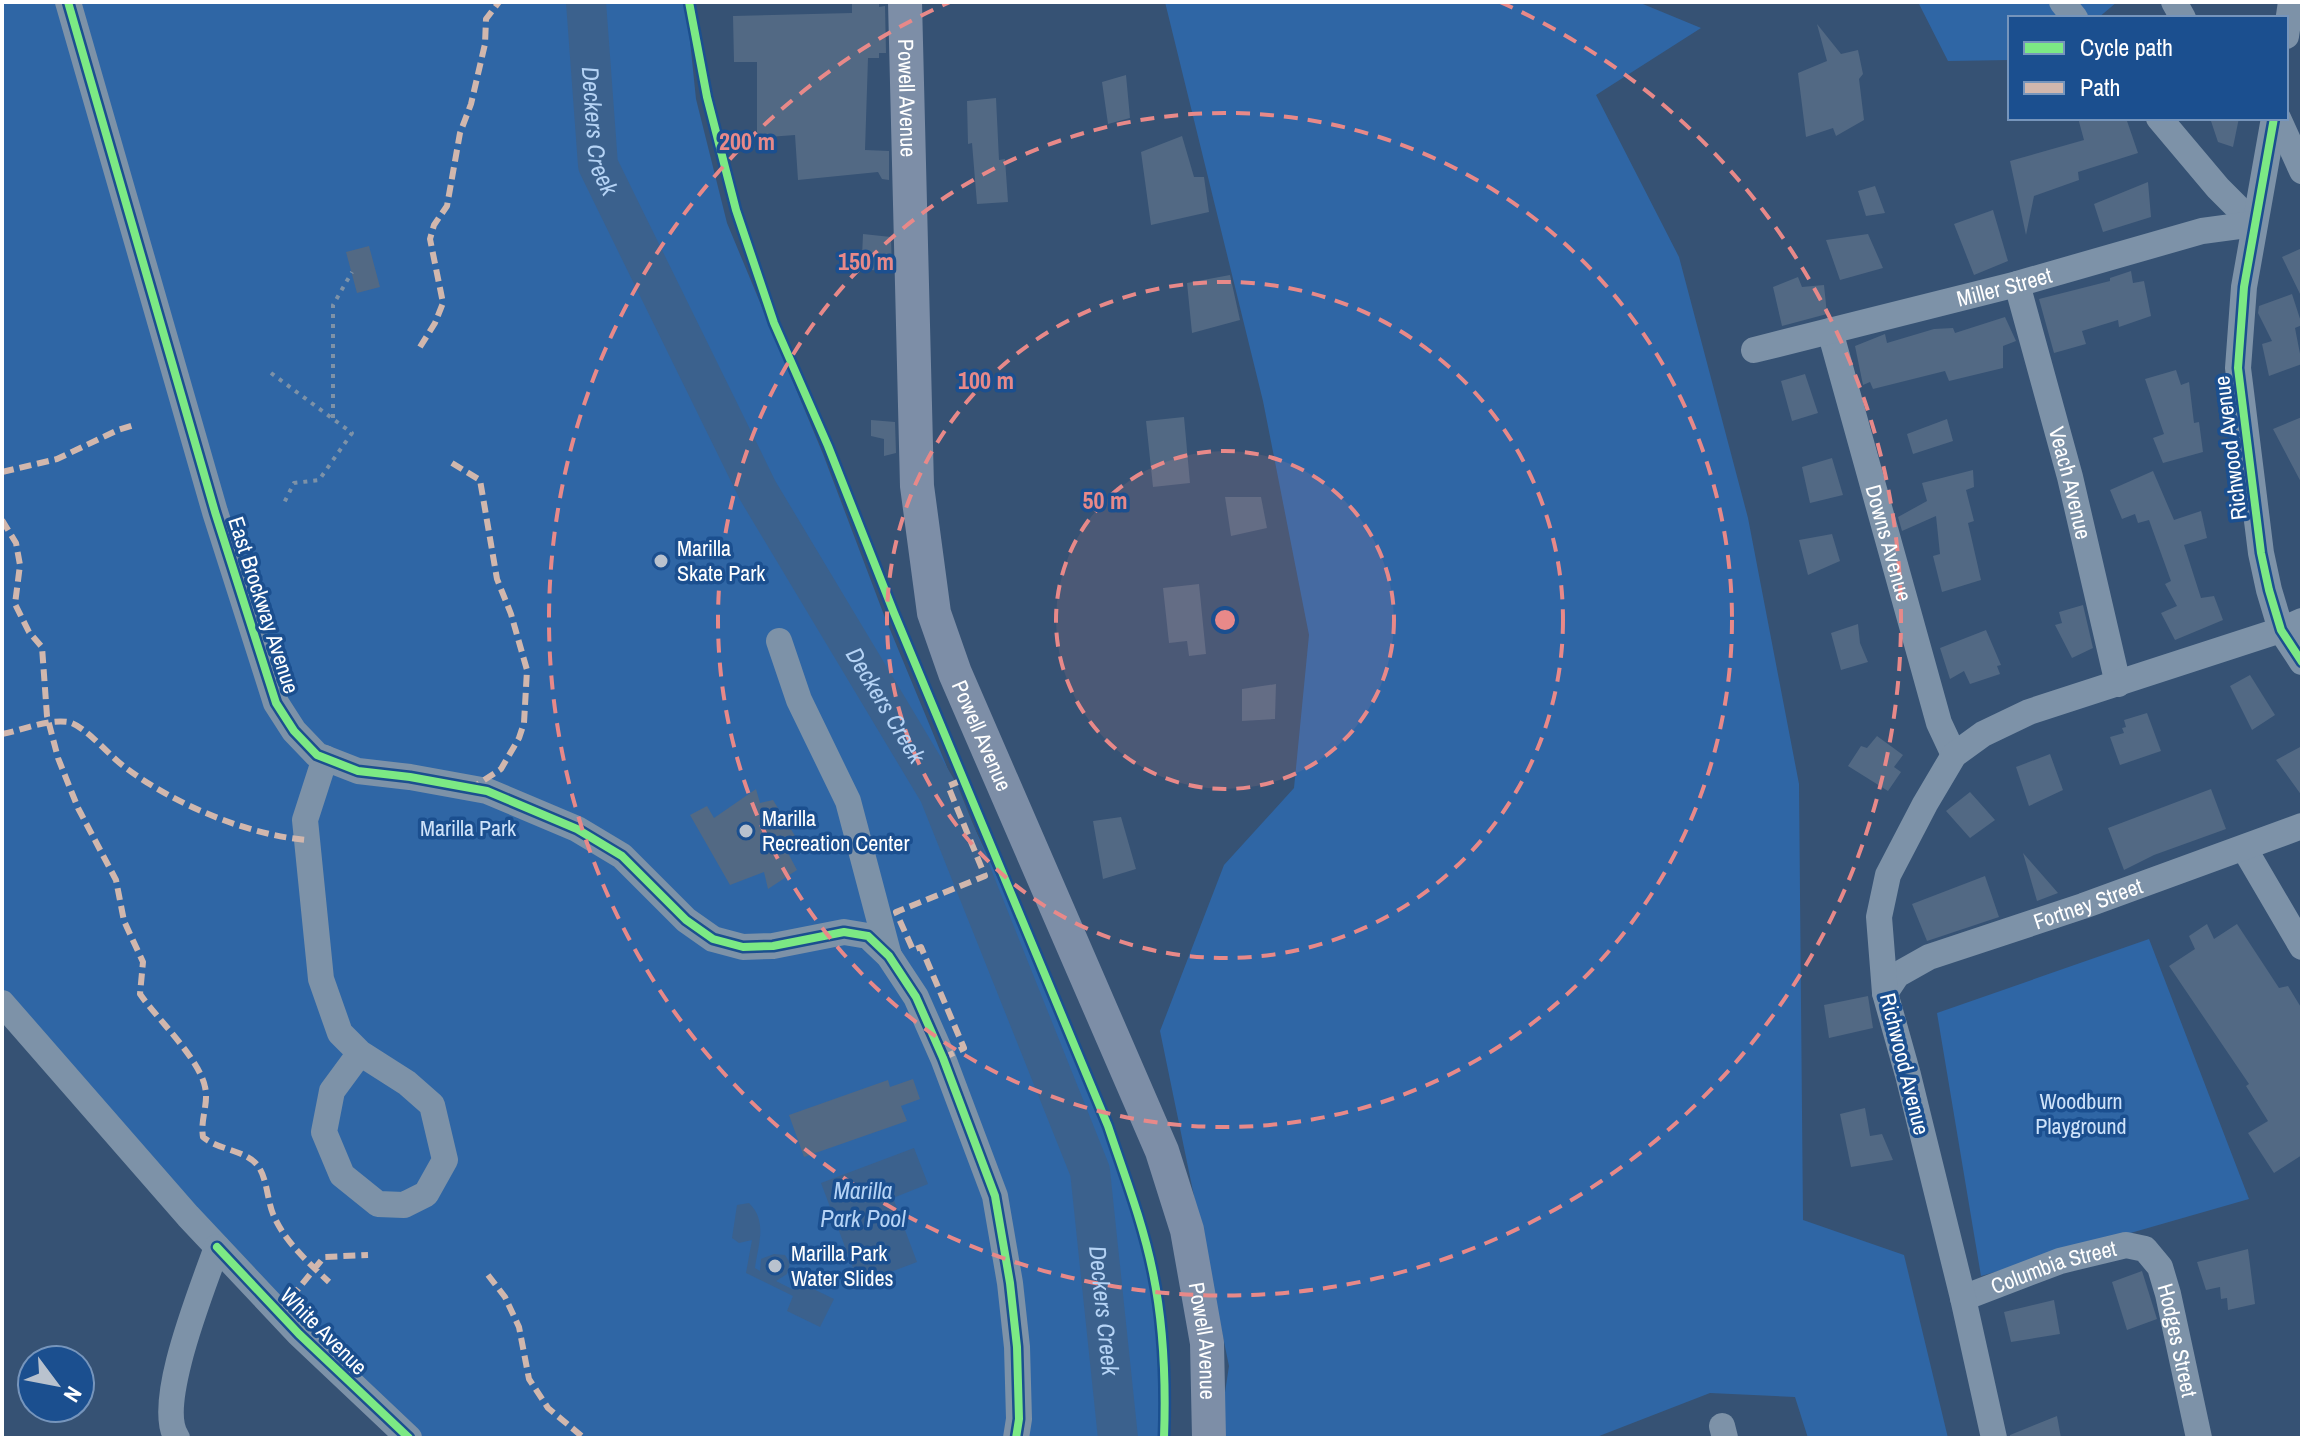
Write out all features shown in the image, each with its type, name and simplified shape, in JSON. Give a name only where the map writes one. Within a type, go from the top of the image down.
[{"type":"main road","name":"Powell Avenue","points":[[905,2],[917,486],[934,613],[955,673],[1166,1164],[1187,1230],[1207,1343],[1209,1438]]},
{"type":"street","name":"East Brockway Avenue","points":[[68,2],[262,665],[276,703],[294,731],[317,755],[358,771],[487,791],[577,829],[622,856],[686,920],[713,939],[743,947],[773,946],[844,932],[868,936],[889,956],[916,997],[943,1058],[995,1196],[1017,1347],[1019,1419],[1016,1438]]},
{"type":"street","points":[[2161,120],[2218,188],[2254,224]]},
{"type":"street","points":[[2182,120],[2185,149]]},
{"type":"street","name":"Richwood Avenue","points":[[1994,1438],[1963,1298],[1885,993],[1879,917],[1888,875],[1925,804],[1954,755],[1983,734],[2019,717],[2292,626],[2261,553],[2238,368],[2244,287],[2276,120]]},
{"type":"street","points":[[2277,120],[2302,171]]},
{"type":"street","name":"Miller Street","points":[[1754,350],[2017,284],[2202,231],[2254,224]]},
{"type":"street","name":"Veach Avenue","points":[[2017,284],[2070,477],[2118,684]]},
{"type":"street","name":"Downs Avenue","points":[[1830,331],[1939,723],[1954,755]]},
{"type":"street","points":[[2292,626],[2302,662]]},
{"type":"street","points":[[779,641],[799,700],[848,801],[889,956]]},
{"type":"street","points":[[325,758],[305,820],[321,979],[340,1033],[360,1053],[407,1083],[432,1105],[445,1160],[426,1194],[404,1205],[378,1204],[342,1175],[324,1132],[332,1091],[360,1053]]},
{"type":"street","name":"Fortney Street","points":[[1885,993],[1897,975],[1929,957],[2083,906],[2302,826]]},
{"type":"street","points":[[2244,848],[2302,947]]},
{"type":"street","name":"White Avenue","points":[[2,1003],[217,1247],[299,1334],[409,1438]]},
{"type":"street","name":"Columbia Street","points":[[1963,1298],[2060,1261],[2126,1245],[2145,1249]]},
{"type":"street","points":[[177,1438],[172,1431],[172,1384],[217,1247]]},
{"type":"street","name":"Hodges Street","points":[[2145,1249],[2160,1267],[2168,1294],[2199,1438]]},
{"type":"path","points":[[333,418],[333,305],[352,272]]},
{"type":"path","points":[[271,373],[352,433],[319,480],[294,483],[283,505]]},
{"type":"green space","name":"Marilla Park","points":[[2,2],[686,2],[696,99],[727,223],[954,784],[1053,997],[1108,1126],[1131,1195],[1153,1273],[1166,1377],[1164,1438],[409,1438],[2,1003]]},
{"type":"green space","points":[[1165,2],[1638,2],[1701,28],[1596,95],[1679,257],[1748,518],[1799,784],[1803,1220],[1904,1255],[1948,1438],[1808,1438],[1795,1397],[1710,1393],[1594,1438],[1218,1438],[1229,1366],[1160,1031],[1224,865],[1294,788],[1309,635],[1263,401]]},
{"type":"green space","points":[[1918,2],[2117,2],[2100,16],[2008,16],[2008,60],[1948,61]]},
{"type":"green space","name":"Woodburn Playground","points":[[2149,939],[2249,1199],[1981,1276],[1937,1013]]},
{"type":"water","name":"Marilla Park Pool","points":[[914,1148],[928,1184],[893,1198],[917,1262],[859,1284],[821,1183]]},
{"type":"water","name":"Marilla Park Water Slides","points":[[749,1203],[760,1225],[755,1268],[760,1271],[761,1259],[774,1254],[785,1255],[790,1263],[787,1274],[776,1281],[794,1290],[799,1282],[834,1299],[820,1327],[787,1311],[793,1296],[746,1273],[752,1240],[739,1243],[732,1238],[737,1205]]},
{"type":"building","points":[[852,3],[879,3],[879,7],[885,6],[886,53],[879,53],[879,58],[868,58],[865,150],[889,151],[889,180],[882,179],[878,172],[798,180],[795,135],[757,138],[757,62],[734,62],[733,16],[852,13]]},
{"type":"building","points":[[1817,24],[1841,54],[1858,50],[1863,74],[1859,79],[1864,120],[1836,136],[1833,128],[1806,137],[1798,73],[1827,61]]},
{"type":"building","points":[[1126,75],[1130,118],[1108,124],[1102,82]]},
{"type":"building","points":[[996,98],[999,160],[1005,159],[1008,202],[977,204],[972,143],[968,144],[967,101]]},
{"type":"building","points":[[2079,120],[2127,120],[2138,153],[2078,172],[2079,180],[2034,196],[2026,235],[2010,161],[2084,140]]},
{"type":"building","points":[[2211,120],[2239,120],[2233,147],[2218,142]]},
{"type":"building","points":[[1182,136],[1194,177],[1204,177],[1209,212],[1151,225],[1141,152]]},
{"type":"building","points":[[2148,182],[2151,217],[2103,232],[2094,204]]},
{"type":"building","points":[[1875,186],[1885,213],[1866,216],[1858,191]]},
{"type":"building","points":[[1993,210],[2008,261],[1974,275],[1954,224]]},
{"type":"building","points":[[863,234],[891,237],[892,271],[871,270],[873,258],[862,257]]},
{"type":"building","points":[[1868,234],[1883,268],[1840,280],[1826,240]]},
{"type":"building","points":[[369,246],[380,287],[357,293],[346,252]]},
{"type":"building","points":[[2302,248],[2302,298],[2282,257]]},
{"type":"building","points":[[2131,271],[2133,283],[2144,281],[2151,316],[2119,327],[2118,320],[2082,331],[2086,344],[2054,353],[2039,299],[2110,281],[2110,278]]},
{"type":"building","points":[[1230,275],[1240,320],[1192,333],[1187,283]]},
{"type":"building","points":[[1798,277],[1802,287],[1824,285],[1827,314],[1782,326],[1773,287]]},
{"type":"building","points":[[2292,294],[2302,325],[2295,328],[2302,364],[2269,376],[2262,344],[2272,341],[2258,313],[2259,306]]},
{"type":"building","points":[[2005,317],[2016,341],[2003,346],[2003,368],[1949,381],[1945,371],[1873,389],[1870,382],[1863,385],[1855,346],[1885,334],[1887,343],[1934,329],[1953,328],[1955,333]]},
{"type":"building","points":[[2176,370],[2181,385],[2189,382],[2194,423],[2199,422],[2203,452],[2163,463],[2153,438],[2164,434],[2145,379]]},
{"type":"building","points":[[1805,374],[1818,413],[1792,421],[1781,381]]},
{"type":"building","points":[[1184,417],[1190,483],[1153,487],[1146,421]]},
{"type":"building","points":[[2302,417],[2302,484],[2273,429]]},
{"type":"building","points":[[1947,419],[1953,441],[1913,454],[1907,434]]},
{"type":"building","points":[[871,420],[895,422],[896,453],[884,456],[884,439],[871,436]]},
{"type":"building","points":[[1832,458],[1843,495],[1810,503],[1802,467]]},
{"type":"building","points":[[1973,470],[1974,487],[1966,490],[1974,521],[1968,523],[1981,580],[1942,592],[1933,556],[1940,554],[1936,516],[1902,531],[1898,517],[1927,501],[1922,483]]},
{"type":"building","points":[[2153,471],[2174,520],[2201,511],[2207,538],[2184,545],[2201,598],[2214,596],[2223,620],[2175,640],[2161,613],[2177,606],[2165,584],[2171,581],[2149,520],[2138,523],[2135,514],[2122,519],[2110,490]]},
{"type":"building","points":[[1225,497],[1261,497],[1267,528],[1231,536]]},
{"type":"building","points":[[1832,534],[1840,561],[1808,575],[1799,540]]},
{"type":"building","points":[[1199,584],[1206,654],[1189,656],[1187,641],[1169,643],[1163,588]]},
{"type":"building","points":[[2083,605],[2093,648],[2072,658],[2055,625],[2062,623],[2059,612]]},
{"type":"building","points":[[1858,624],[1860,643],[1868,662],[1841,670],[1831,633]]},
{"type":"building","points":[[1986,630],[2001,665],[1997,666],[2000,674],[1970,684],[1964,671],[1950,679],[1940,648]]},
{"type":"building","points":[[2250,675],[2275,715],[2252,730],[2230,686]]},
{"type":"building","points":[[1276,684],[1275,719],[1242,721],[1242,689]]},
{"type":"building","points":[[2147,713],[2161,751],[2120,765],[2110,737],[2124,733],[2124,720]]},
{"type":"building","points":[[1877,736],[1903,755],[1894,767],[1901,772],[1888,791],[1848,766],[1861,746],[1867,748]]},
{"type":"building","points":[[2302,746],[2302,796],[2276,760]]},
{"type":"building","points":[[2050,754],[2063,790],[2029,806],[2016,767]]},
{"type":"building","name":"Marilla Recreation Center","points":[[756,789],[760,803],[773,800],[800,844],[789,855],[797,870],[768,889],[764,872],[730,885],[690,815],[707,806],[714,818]]},
{"type":"building","points":[[2211,789],[2226,829],[2154,855],[2124,870],[2108,828]]},
{"type":"building","points":[[1970,792],[1995,820],[1970,838],[1946,811]]},
{"type":"building","points":[[1121,817],[1136,869],[1103,879],[1093,821]]},
{"type":"building","points":[[2023,853],[2058,893],[2037,901]]},
{"type":"building","points":[[1985,876],[1999,917],[1927,941],[1912,904]]},
{"type":"building","points":[[2207,924],[2214,939],[2237,924],[2279,988],[2288,986],[2302,1009],[2302,1155],[2274,1173],[2248,1133],[2268,1121],[2246,1086],[2249,1084],[2169,966],[2195,949],[2189,936]]},
{"type":"building","points":[[1868,996],[1873,1028],[1829,1038],[1824,1005]]},
{"type":"building","points":[[913,1079],[920,1099],[901,1106],[907,1121],[804,1157],[789,1115],[888,1080],[890,1087]]},
{"type":"building","points":[[1865,1108],[1870,1136],[1882,1134],[1893,1160],[1851,1167],[1840,1114]]},
{"type":"building","points":[[2248,1249],[2255,1304],[2228,1310],[2227,1298],[2221,1299],[2220,1287],[2206,1290],[2197,1262]]},
{"type":"building","points":[[2142,1271],[2157,1319],[2127,1330],[2112,1282]]},
{"type":"building","points":[[2054,1300],[2060,1334],[2011,1342],[2004,1312]]},
{"type":"building","points":[[2057,1416],[2061,1438],[2010,1438],[2010,1435]]},
{"type":"waterway","name":"Deckers Creek","points":[[586,2],[598,165],[758,491],[939,793],[1090,1171],[1118,1438]]},
{"type":"marked path","points":[[420,347],[443,303],[430,239],[434,225],[447,206],[460,133],[471,104],[485,44],[486,19],[499,2]]},
{"type":"marked path","points":[[2,472],[57,459],[137,424]]},
{"type":"marked path","points":[[452,463],[480,480],[497,579],[527,670],[524,723],[519,738],[501,769],[472,788]]},
{"type":"marked path","points":[[2,520],[16,543],[20,565],[15,604],[29,632],[42,647],[47,716],[58,758],[78,808],[116,880],[124,921],[143,962],[140,994],[187,1052],[201,1076],[206,1093],[203,1137],[258,1166],[271,1208],[283,1233],[329,1282]]},
{"type":"marked path","points":[[2,734],[43,723],[68,722],[82,729],[120,763],[166,794],[236,825],[307,840]]},
{"type":"marked path","points":[[943,1058],[964,1048],[921,947],[913,950],[896,912],[985,876],[948,786],[965,779]]},
{"type":"marked path","points":[[291,1298],[324,1257],[368,1255]]},
{"type":"marked path","points":[[488,1275],[505,1297],[519,1327],[529,1379],[548,1408],[584,1438]]},
{"type":"cycle path","points":[[68,2],[215,512],[276,703],[294,731],[317,755],[358,771],[487,791],[577,829],[622,856],[686,920],[713,939],[743,947],[773,946],[844,932],[868,936],[889,956],[916,997],[943,1058],[995,1196],[1017,1347],[1019,1419],[1016,1438]]},
{"type":"cycle path","points":[[689,2],[707,97],[736,210],[774,323],[828,446],[894,613],[1108,1126],[1133,1199],[1149,1254],[1160,1314],[1164,1438]]},
{"type":"cycle path","points":[[2274,120],[2244,287],[2238,368],[2261,553],[2269,590],[2281,630],[2302,662]]},
{"type":"cycle path","points":[[217,1247],[299,1334],[409,1438]]},
{"type":"place","name":"Marilla Skate Park","points":[[661,561]]},
{"type":"place","name":"Marilla Recreation Center","points":[[746,831]]},
{"type":"place","name":"Marilla Park Water Slides","points":[[775,1266]]}]
